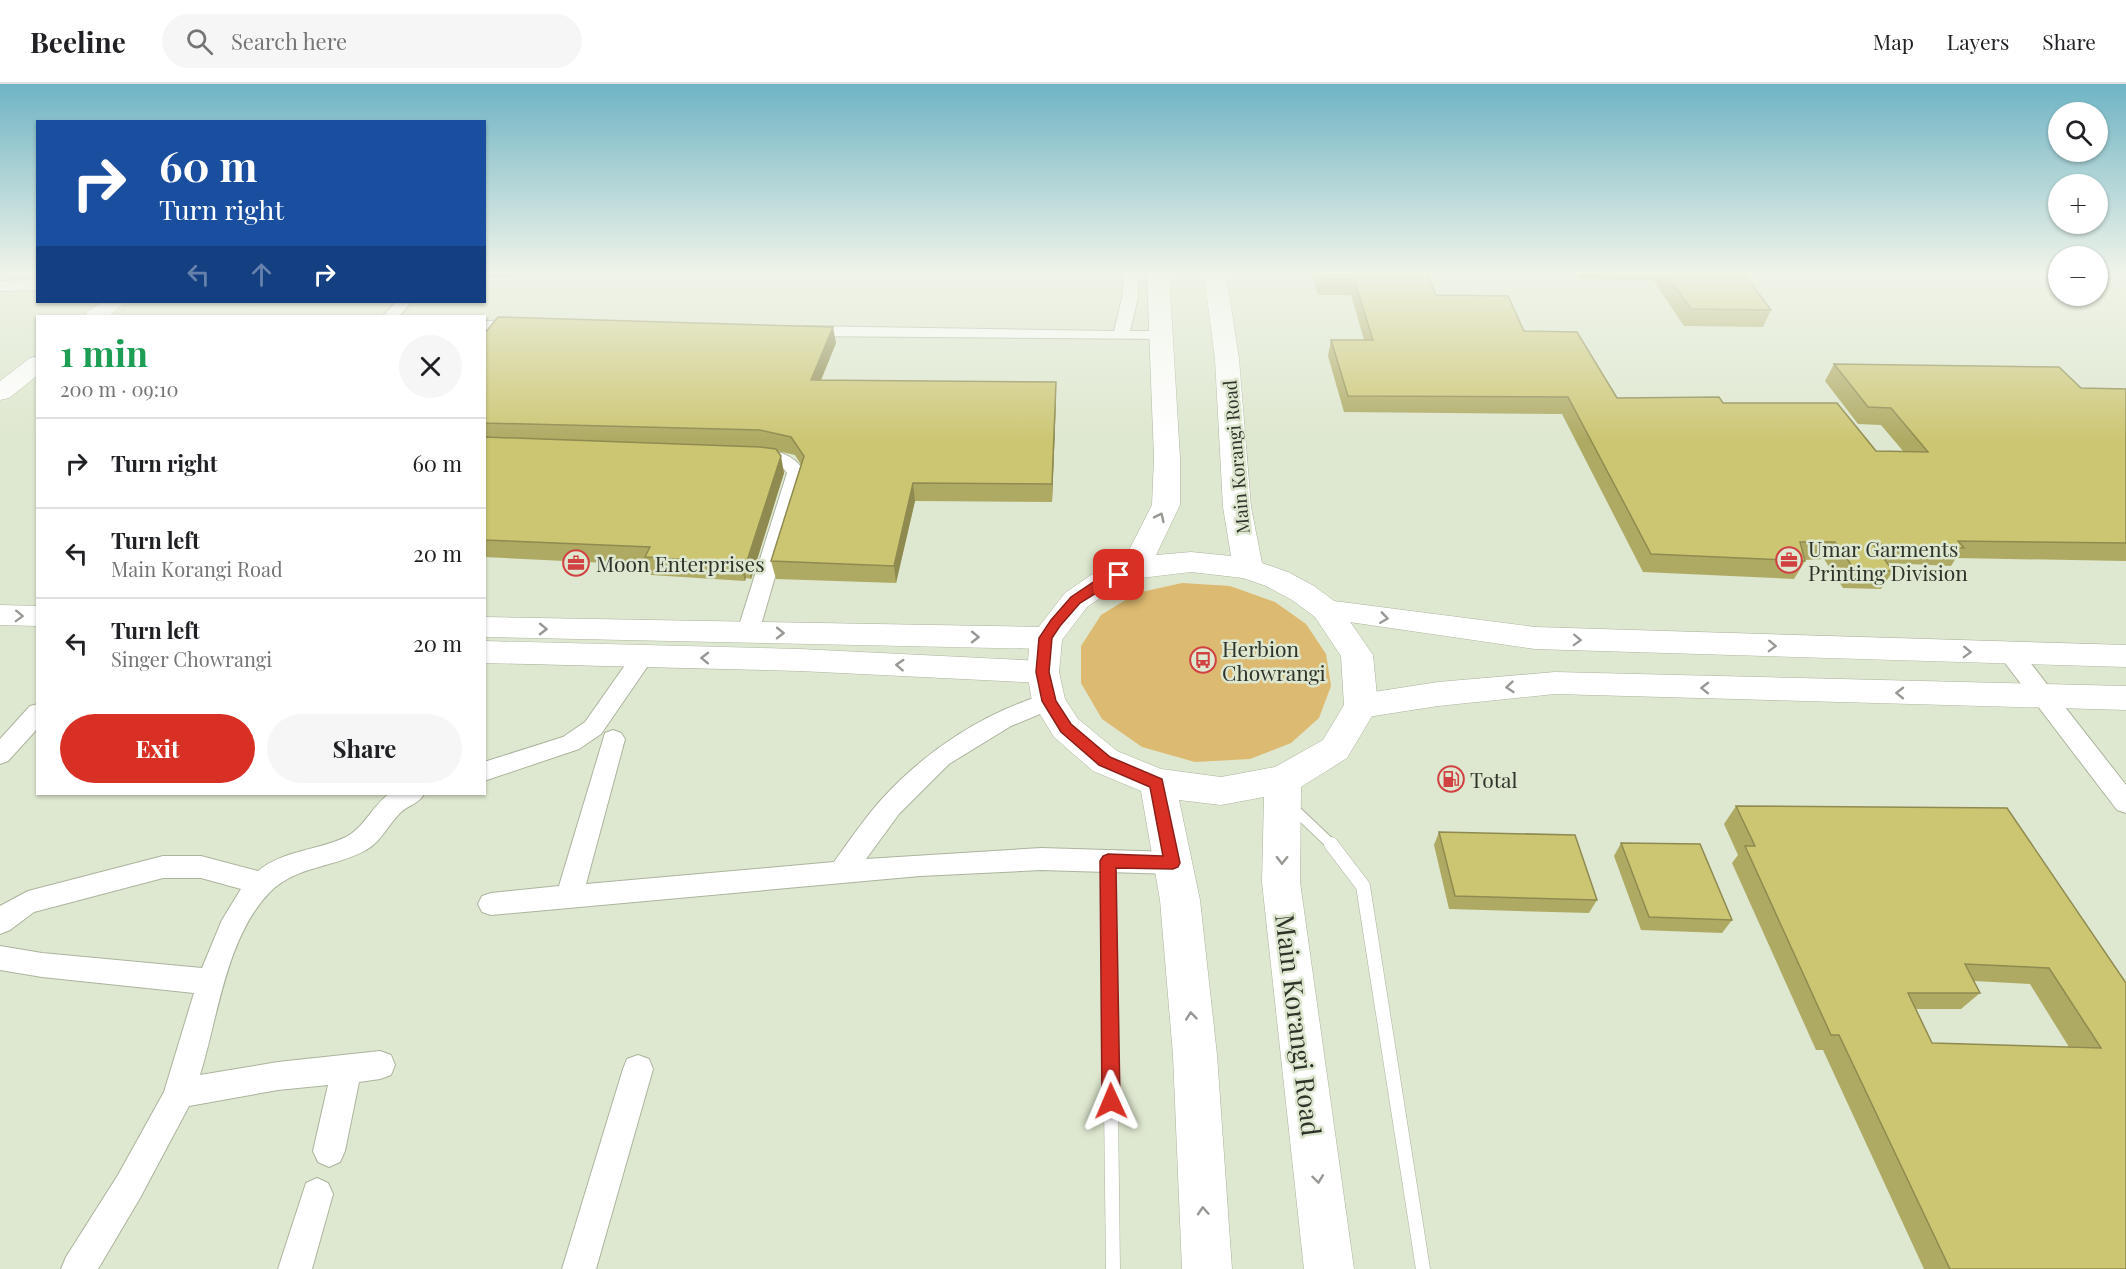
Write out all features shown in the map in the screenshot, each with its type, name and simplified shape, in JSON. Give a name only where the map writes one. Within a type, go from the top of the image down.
[{"type":"main road","points":[[1135,569],[1166,505],[1167,458],[1161,329]]},
{"type":"main road","name":"Main Korangi Road","points":[[1223,329],[1227,359],[1237,507],[1248,569]]},
{"type":"main road","points":[[0,393],[36,365]]},
{"type":"main road","points":[[1191,562],[1248,569],[1277,579],[1303,593],[1326,610],[1357,655],[1361,705],[1335,749],[1283,789],[1221,791],[1157,783],[1104,761],[1066,728],[1046,686],[1046,638],[1076,600],[1102,582],[1135,569],[1191,562]]},
{"type":"main road","points":[[1326,610],[1535,638],[2126,656]]},
{"type":"main road","points":[[0,615],[36,616]]},
{"type":"main road","points":[[486,627],[1046,638]]},
{"type":"main road","points":[[0,637],[36,638]]},
{"type":"main road","points":[[486,652],[800,660],[1046,686]]},
{"type":"main road","points":[[1361,705],[1438,694],[1556,683],[2126,698]]},
{"type":"main road","points":[[1157,783],[1180,900],[1195,1054],[1207,1269]]},
{"type":"main road","name":"Main Korangi Road","points":[[1283,789],[1281,882],[1329,1269]]},
{"type":"street","points":[[1121,335],[1122,329]]},
{"type":"street","points":[[791,330],[1161,336]]},
{"type":"street","points":[[729,454],[780,457],[792,464],[796,473],[748,632]]},
{"type":"street","points":[[2010,653],[2126,803]]},
{"type":"street","points":[[486,771],[571,743],[593,728],[643,657]]},
{"type":"street","points":[[842,871],[890,807],[941,757],[1003,720],[1046,686]]},
{"type":"street","points":[[0,755],[36,714]]},
{"type":"street","points":[[570,895],[613,739]]},
{"type":"street","points":[[78,1269],[130,1189],[179,1093],[228,933],[249,897],[261,883],[284,867],[304,858],[357,844],[368,835],[394,801],[409,795]]},
{"type":"street","points":[[491,904],[920,864],[1041,860],[1173,863]]},
{"type":"street","points":[[0,922],[15,909],[28,902],[163,867],[201,867],[261,883]]},
{"type":"street","points":[[0,958],[42,965],[212,982]]},
{"type":"street","points":[[179,1093],[278,1077],[380,1065]]},
{"type":"street","points":[[579,1269],[638,1069]]},
{"type":"street","points":[[329,1151],[346,1070]]},
{"type":"street","points":[[295,1269],[317,1194]]},
{"type":"lane","points":[[1283,789],[1338,851],[1363,885],[1423,1269]]},
{"type":"lane","points":[[1108,861],[1113,1269]]},
{"type":"shaded area","points":[[1182,583],[1230,586],[1275,602],[1306,624],[1326,654],[1331,686],[1319,718],[1291,743],[1250,759],[1195,762],[1142,747],[1102,719],[1081,683],[1081,646],[1101,615],[1137,593]]},
{"type":"building","points":[[488,329],[832,329],[811,380],[1056,382],[1052,484],[913,483],[894,566],[771,561],[804,456],[791,437],[760,430],[486,423],[486,332]]},
{"type":"building","points":[[1370,329],[1523,329],[1577,332],[1617,398],[1719,397],[1723,403],[1837,403],[1876,451],[1928,452],[1891,408],[1868,407],[1834,364],[2059,367],[2081,388],[2126,389],[2126,543],[1958,541],[1964,548],[1873,544],[1893,571],[1855,570],[1835,542],[1800,542],[1805,561],[1651,554],[1568,397],[1348,396],[1331,340],[1373,340]]},
{"type":"building","points":[[486,437],[776,449],[781,456],[747,561],[741,560],[740,563],[645,557],[650,547],[486,540]]},
{"type":"building","points":[[1736,806],[2007,808],[2126,983],[2126,1269],[1950,1269],[1839,1035],[1831,1035],[1745,846],[1755,846]],"holes":[[[1965,964],[2049,968],[2101,1048],[1932,1043],[1908,993],[1980,993]]]},
{"type":"building","points":[[1439,832],[1575,835],[1597,900],[1455,896]]},
{"type":"building","points":[[1621,843],[1700,844],[1732,920],[1649,917]]},
{"type":"place","name":"Umar Garments Printing Division","points":[[1789,560]]},
{"type":"place","name":"Moon Enterprises","points":[[576,563]]},
{"type":"place","name":"Herbion Chowrangi","points":[[1203,660]]},
{"type":"place","name":"Total","points":[[1451,779]]},
{"type":"route","points":[[1111,1101],[1108,861],[1173,863],[1157,783],[1104,761],[1066,728],[1049,701],[1042,672],[1046,638],[1056,623],[1076,600],[1102,582],[1119,575]]}]
